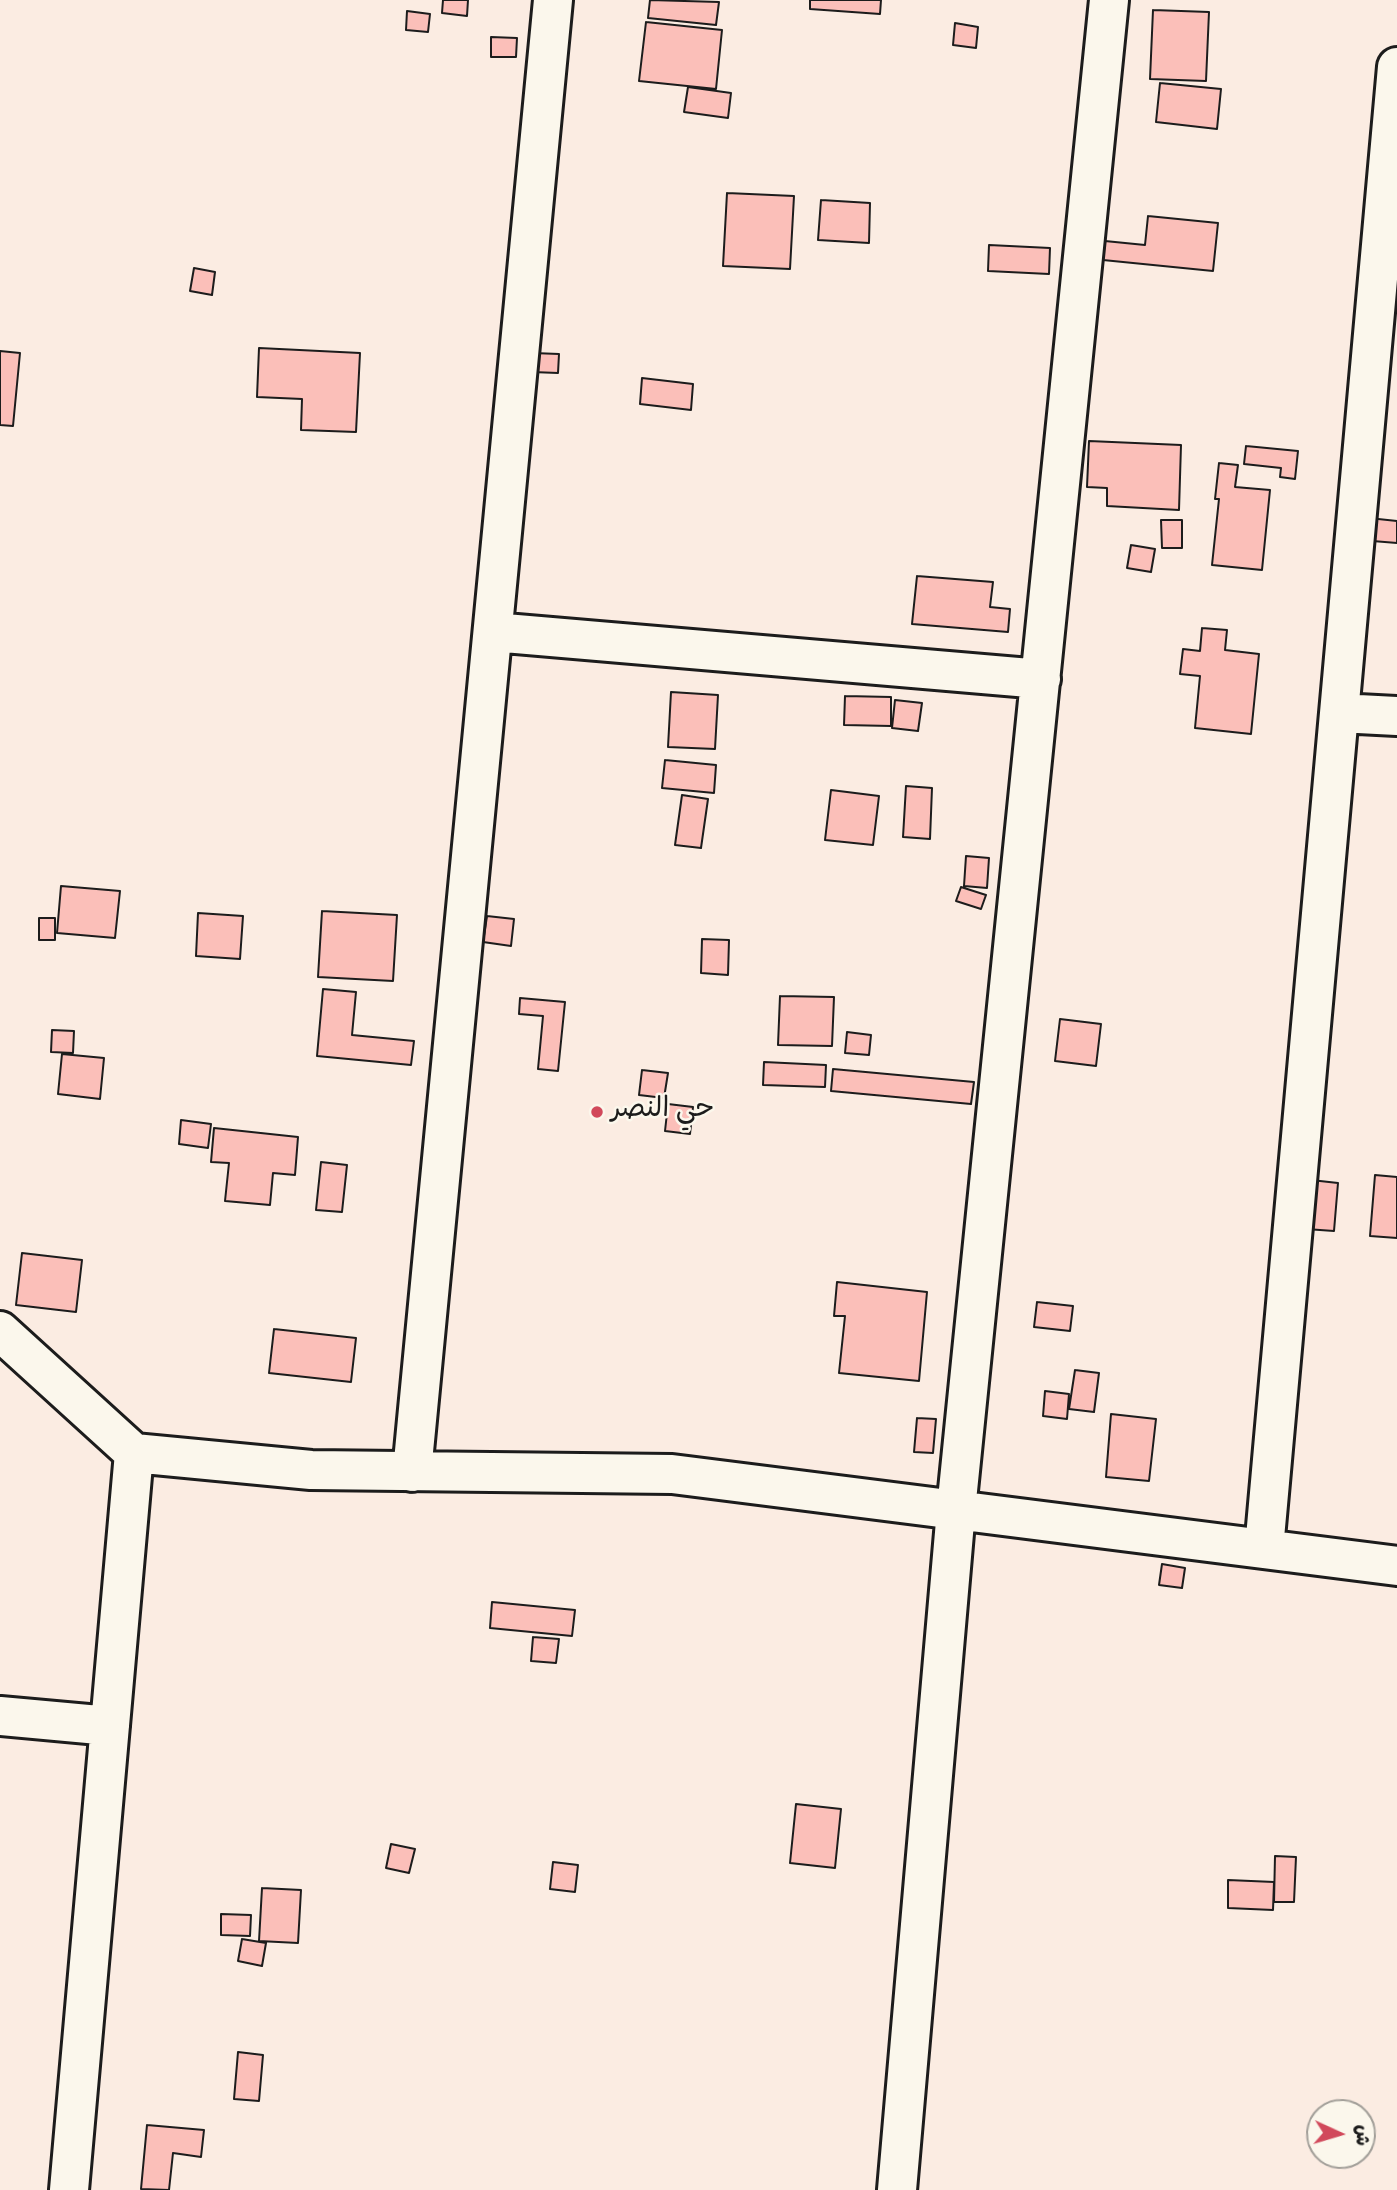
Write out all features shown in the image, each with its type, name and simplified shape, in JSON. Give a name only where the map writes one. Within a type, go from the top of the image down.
[{"type":"street","points":[[412,1472],[554,0]]},
{"type":"street","points":[[897,2190],[956,1510],[1109,0]]},
{"type":"street","points":[[1264,1549],[1397,67]]},
{"type":"street","points":[[493,632],[1041,679]]},
{"type":"street","points":[[1339,713],[1397,716]]},
{"type":"street","points":[[0,1331],[134,1453],[311,1470],[672,1474],[1397,1566]]},
{"type":"street","points":[[69,2190],[134,1453]]},
{"type":"street","points":[[0,1716],[110,1726]]},
{"type":"building","points":[[443,0],[468,0],[467,16],[442,13]]},
{"type":"building","points":[[650,0],[719,2],[716,25],[648,18]]},
{"type":"building","points":[[810,0],[881,0],[880,14],[810,9]]},
{"type":"building","points":[[1153,10],[1209,12],[1206,81],[1150,79]]},
{"type":"building","points":[[407,11],[430,14],[428,32],[406,30]]},
{"type":"building","points":[[646,22],[722,30],[716,89],[639,81]]},
{"type":"building","points":[[955,23],[978,27],[976,48],[953,45]]},
{"type":"building","points":[[491,37],[517,38],[516,57],[491,57]]},
{"type":"building","points":[[1160,83],[1221,89],[1217,129],[1156,122]]},
{"type":"building","points":[[688,87],[731,93],[728,118],[684,112]]},
{"type":"building","points":[[727,193],[794,196],[790,269],[723,266]]},
{"type":"building","points":[[821,200],[870,203],[869,243],[818,240]]},
{"type":"building","points":[[1148,216],[1218,223],[1213,271],[1103,260],[1105,241],[1145,245]]},
{"type":"building","points":[[989,245],[1050,248],[1049,274],[988,271]]},
{"type":"building","points":[[194,268],[215,272],[212,295],[190,291]]},
{"type":"building","points":[[259,348],[360,353],[356,432],[301,430],[302,399],[257,397]]},
{"type":"building","points":[[0,351],[20,353],[13,426],[0,425]]},
{"type":"building","points":[[533,353],[559,354],[558,373],[532,372]]},
{"type":"building","points":[[642,378],[693,384],[691,410],[640,404]]},
{"type":"building","points":[[1089,441],[1181,445],[1179,510],[1107,506],[1107,488],[1087,487]]},
{"type":"building","points":[[1246,446],[1298,451],[1295,479],[1280,477],[1281,468],[1244,464]]},
{"type":"building","points":[[1219,463],[1238,465],[1235,487],[1270,490],[1262,570],[1212,565],[1219,499],[1215,499]]},
{"type":"building","points":[[1350,516],[1397,521],[1397,543],[1348,539]]},
{"type":"building","points":[[1161,520],[1182,520],[1182,548],[1162,548]]},
{"type":"building","points":[[1131,545],[1155,549],[1151,572],[1127,568]]},
{"type":"building","points":[[917,576],[993,582],[990,607],[1010,609],[1008,632],[912,624]]},
{"type":"building","points":[[1202,628],[1227,630],[1225,650],[1259,654],[1251,734],[1195,728],[1200,676],[1180,674],[1183,649],[1200,651]]},
{"type":"building","points":[[671,692],[718,695],[715,749],[668,747]]},
{"type":"building","points":[[845,696],[891,697],[891,726],[844,725]]},
{"type":"building","points":[[895,700],[922,703],[918,731],[892,728]]},
{"type":"building","points":[[665,760],[716,765],[714,793],[662,788]]},
{"type":"building","points":[[906,786],[932,788],[930,839],[903,837]]},
{"type":"building","points":[[831,790],[879,796],[873,845],[825,840]]},
{"type":"building","points":[[682,795],[708,799],[701,848],[675,845]]},
{"type":"building","points":[[966,856],[989,858],[987,888],[964,886]]},
{"type":"building","points":[[61,886],[120,891],[115,938],[57,933]]},
{"type":"building","points":[[961,887],[986,895],[981,909],[956,901]]},
{"type":"building","points":[[322,911],[397,915],[393,981],[318,977]]},
{"type":"building","points":[[198,913],[243,916],[240,959],[196,956]]},
{"type":"building","points":[[487,916],[514,919],[511,946],[483,942]]},
{"type":"building","points":[[39,918],[55,918],[55,940],[39,940]]},
{"type":"building","points":[[702,939],[729,940],[728,975],[701,973]]},
{"type":"building","points":[[323,989],[356,992],[352,1035],[414,1041],[411,1065],[317,1056]]},
{"type":"building","points":[[780,996],[834,997],[832,1046],[778,1045]]},
{"type":"building","points":[[520,998],[565,1002],[558,1071],[538,1069],[543,1016],[519,1014]]},
{"type":"building","points":[[1060,1019],[1101,1024],[1096,1066],[1055,1061]]},
{"type":"building","points":[[52,1030],[74,1031],[73,1053],[51,1052]]},
{"type":"building","points":[[847,1032],[871,1035],[869,1055],[845,1053]]},
{"type":"building","points":[[62,1054],[104,1058],[100,1099],[58,1094]]},
{"type":"building","points":[[764,1062],[826,1065],[825,1087],[763,1085]]},
{"type":"building","points":[[833,1069],[974,1082],[971,1104],[831,1091]]},
{"type":"building","points":[[642,1070],[668,1073],[664,1098],[639,1095]]},
{"type":"building","points":[[668,1104],[693,1107],[690,1134],[665,1131]]},
{"type":"building","points":[[181,1120],[211,1124],[208,1148],[179,1144]]},
{"type":"building","points":[[214,1128],[298,1137],[295,1175],[273,1173],[270,1205],[225,1201],[229,1163],[211,1162]]},
{"type":"building","points":[[321,1162],[347,1165],[342,1212],[316,1210]]},
{"type":"building","points":[[1375,1175],[1397,1177],[1397,1238],[1370,1236]]},
{"type":"building","points":[[1311,1180],[1338,1183],[1334,1231],[1306,1229]]},
{"type":"building","points":[[22,1253],[82,1260],[76,1312],[16,1305]]},
{"type":"building","points":[[837,1282],[927,1292],[919,1381],[839,1373],[845,1316],[834,1316]]},
{"type":"building","points":[[1037,1302],[1073,1306],[1070,1331],[1034,1327]]},
{"type":"building","points":[[274,1329],[356,1338],[351,1382],[269,1373]]},
{"type":"building","points":[[1075,1370],[1099,1373],[1094,1412],[1069,1409]]},
{"type":"building","points":[[1045,1391],[1069,1394],[1067,1419],[1043,1416]]},
{"type":"building","points":[[1111,1414],[1156,1419],[1149,1481],[1106,1477]]},
{"type":"building","points":[[917,1418],[936,1419],[933,1453],[914,1452]]},
{"type":"building","points":[[1162,1564],[1185,1568],[1182,1588],[1159,1585]]},
{"type":"building","points":[[492,1602],[575,1610],[572,1636],[490,1628]]},
{"type":"building","points":[[533,1637],[559,1639],[556,1663],[531,1661]]},
{"type":"building","points":[[796,1804],[841,1809],[835,1868],[790,1863]]},
{"type":"building","points":[[391,1844],[415,1849],[409,1873],[386,1868]]},
{"type":"building","points":[[1275,1856],[1296,1857],[1294,1902],[1274,1902]]},
{"type":"building","points":[[553,1862],[578,1865],[575,1892],[550,1889]]},
{"type":"building","points":[[1228,1880],[1274,1882],[1273,1910],[1228,1908]]},
{"type":"building","points":[[262,1888],[301,1890],[298,1943],[259,1941]]},
{"type":"building","points":[[221,1914],[251,1915],[250,1936],[221,1935]]},
{"type":"building","points":[[242,1939],[266,1943],[262,1966],[238,1961]]},
{"type":"building","points":[[238,2052],[263,2055],[259,2101],[234,2099]]},
{"type":"building","points":[[147,2125],[204,2130],[201,2157],[173,2153],[169,2190],[141,2189]]},
{"type":"place","name":"حي النصر","points":[[597,1112]]}]
